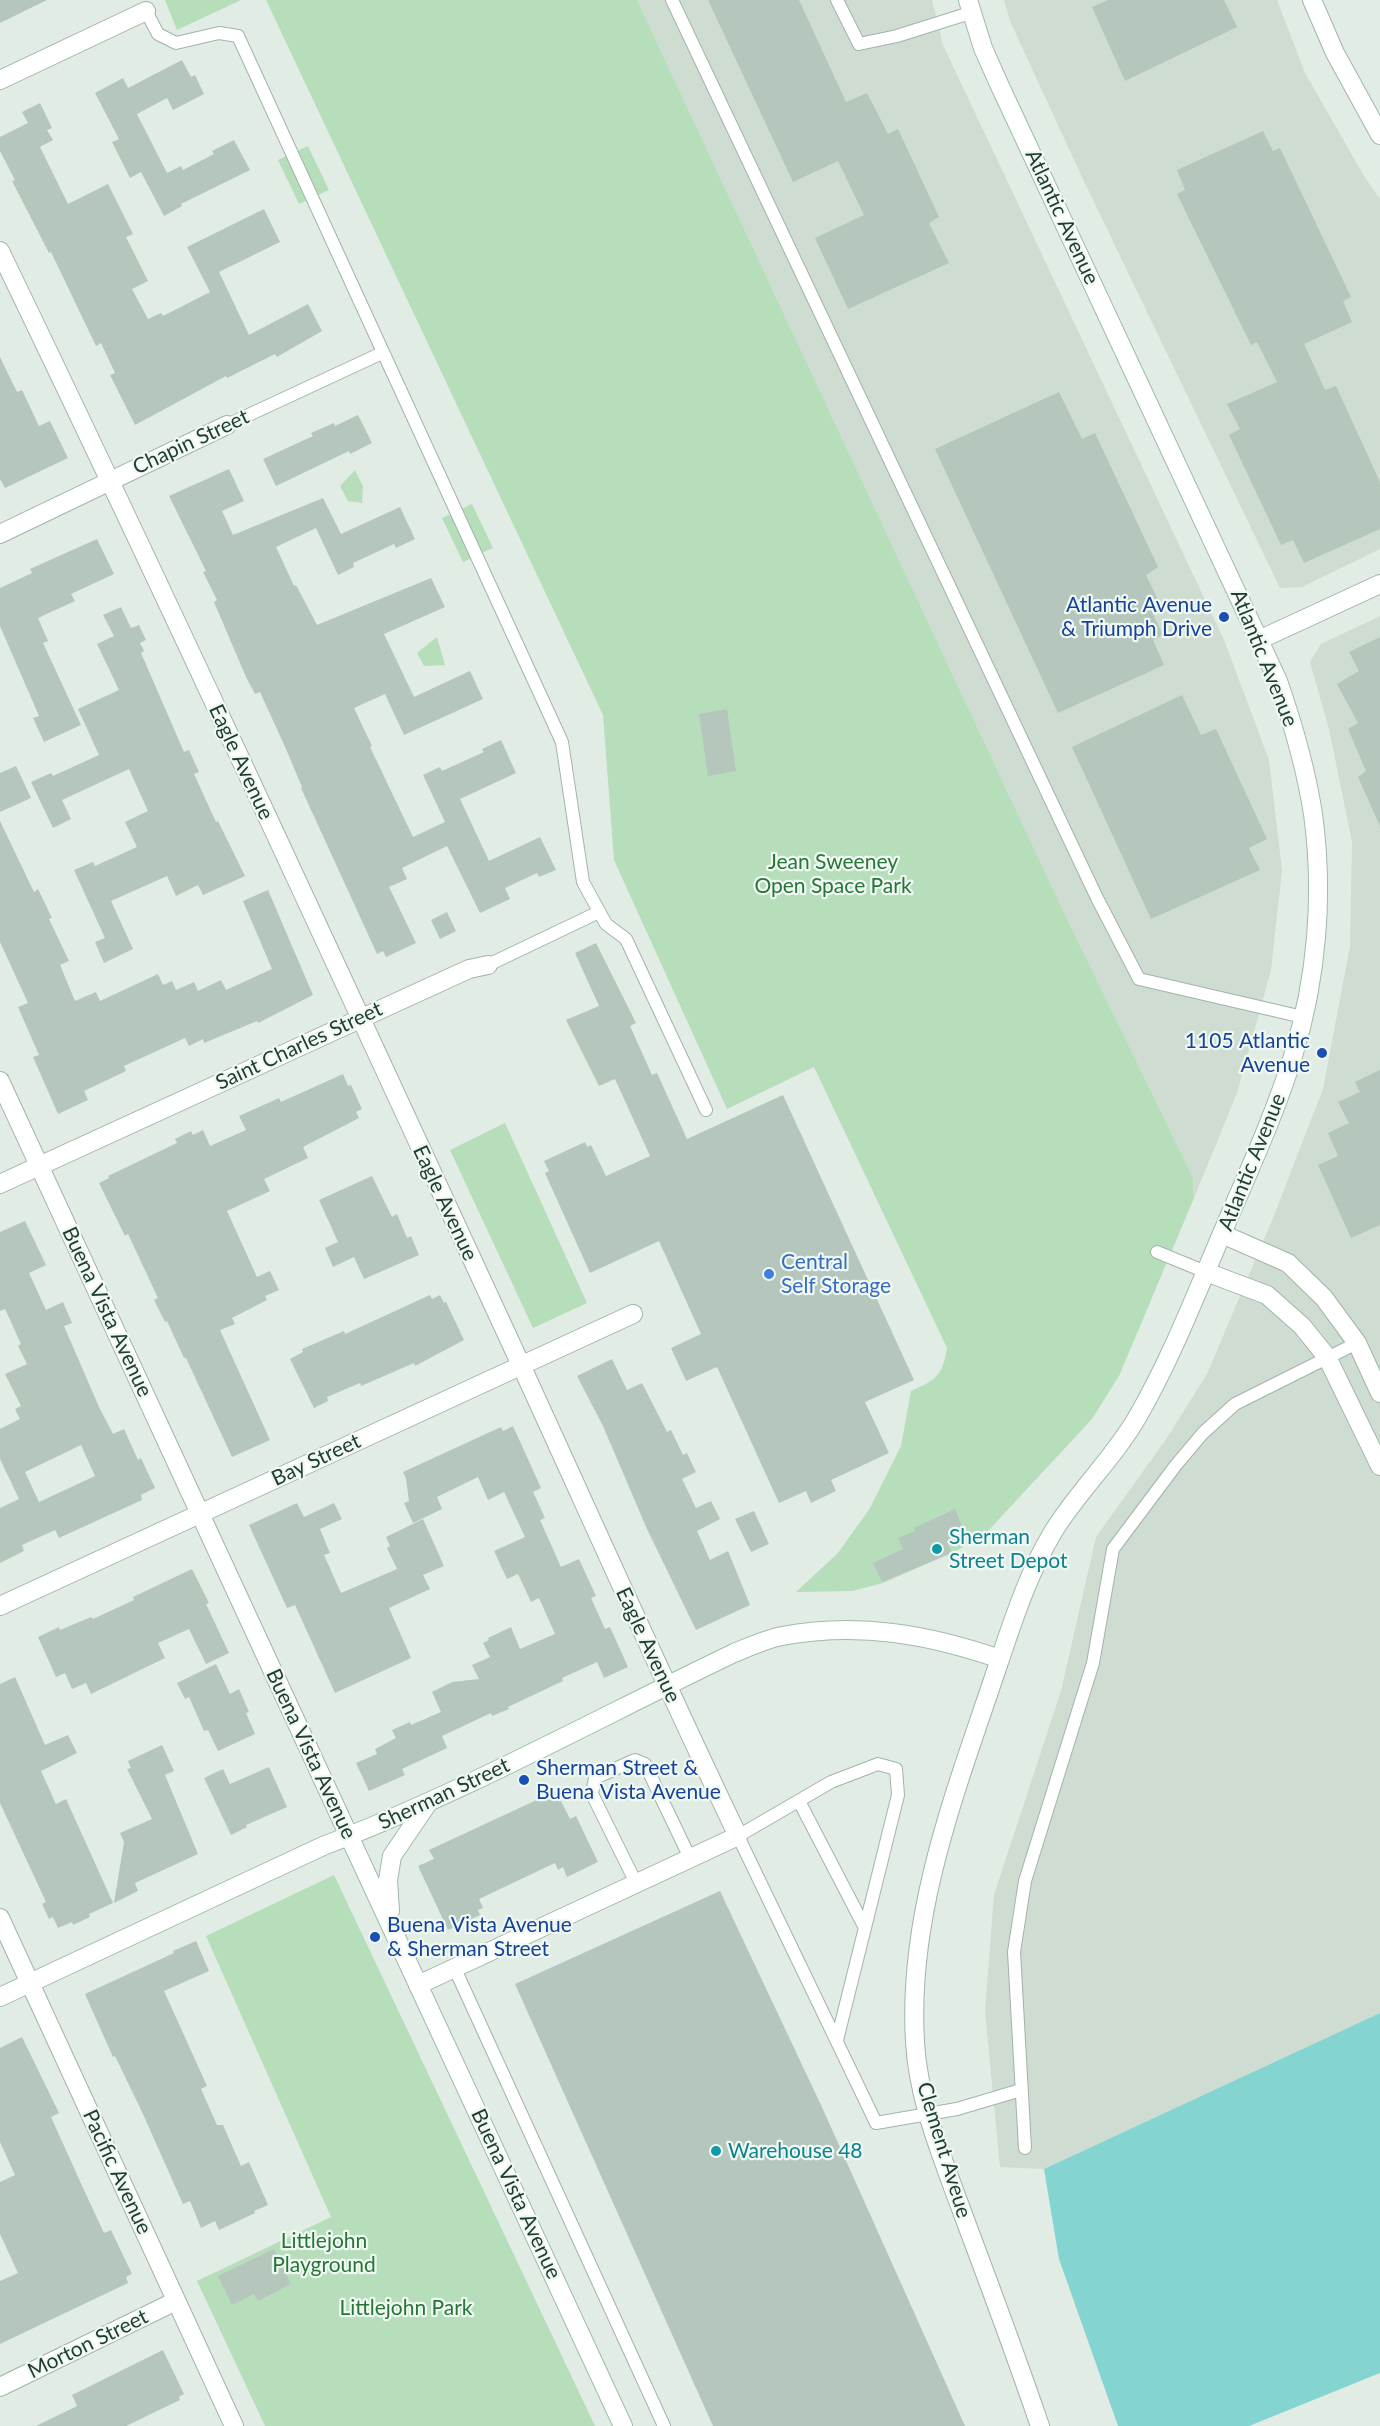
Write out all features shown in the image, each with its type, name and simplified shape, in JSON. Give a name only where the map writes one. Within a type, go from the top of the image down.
[{"type":"street","points":[[1312,0],[1335,53],[1380,135]]},
{"type":"street","name":"Atlantic Avenue","points":[[969,6],[999,84],[1261,639],[1278,681],[1293,727],[1313,815],[1317,900],[1315,940],[1303,1017],[1281,1093],[1176,1346],[1135,1422],[1054,1531],[1030,1575],[1000,1659]]},
{"type":"street","points":[[0,80],[146,10]]},
{"type":"street","name":"Eagle Avenue","points":[[0,251],[110,480],[666,1685],[738,1836]]},
{"type":"street","name":"Chapin Street","points":[[0,534],[227,424]]},
{"type":"street","points":[[1261,639],[1380,584]]},
{"type":"street","name":"Saint Charles Street","points":[[0,1184],[469,969],[488,965]]},
{"type":"street","name":"Buena Vista Avenue","points":[[0,1081],[623,2426]]},
{"type":"street","points":[[1222,1234],[1288,1263],[1324,1298],[1357,1343],[1380,1393]]},
{"type":"street","points":[[1206,1272],[1267,1295],[1302,1326],[1327,1357],[1380,1466]]},
{"type":"street","name":"Bay Street","points":[[0,1606],[633,1314]]},
{"type":"street","name":"Sherman Street","points":[[0,1997],[349,1836],[429,1802],[666,1685],[734,1653],[770,1640],[825,1630],[885,1631],[932,1638],[1000,1659]]},
{"type":"street","name":"Clement Aveue","points":[[1000,1659],[938,1852],[921,1922],[915,1984],[915,2044],[929,2115],[942,2155],[1040,2426]]},
{"type":"street","points":[[392,1925],[388,1880],[392,1856],[429,1802]]},
{"type":"street","points":[[418,1986],[738,1836]]},
{"type":"street","name":"Pacific Avenue","points":[[0,1918],[234,2426]]},
{"type":"street","name":"Morton Street","points":[[0,2387],[176,2301]]},
{"type":"lane","points":[[672,0],[1097,898],[1139,979],[1303,1017]]},
{"type":"lane","points":[[837,0],[859,44],[897,36],[969,6]]},
{"type":"lane","points":[[146,10],[158,34],[176,43],[219,33],[238,36],[562,742],[583,882],[606,924],[626,939],[706,1110]]},
{"type":"lane","name":"Chapin Street","points":[[227,424],[382,353]]},
{"type":"lane","name":"Saint Charles Street","points":[[488,965],[599,912]]},
{"type":"lane","points":[[1157,1252],[1206,1272]]},
{"type":"lane","points":[[1025,2148],[1014,1952],[1025,1881],[1093,1663],[1113,1549],[1176,1464],[1203,1433],[1234,1404],[1357,1343]]},
{"type":"lane","points":[[636,1883],[592,1794],[595,1778],[635,1760],[645,1764],[690,1858]]},
{"type":"lane","points":[[837,2040],[898,1795],[896,1769],[878,1764],[831,1782],[738,1836],[876,2123],[957,2109],[1021,2090]]},
{"type":"lane","points":[[799,1801],[865,1928]]},
{"type":"lane","points":[[455,1969],[664,2426]]},
{"type":"shaded area","points":[[637,0],[932,0],[943,45],[1224,640],[1269,760],[1282,870],[1271,970],[1237,1093],[1194,1198],[1193,1178],[1059,902]]},
{"type":"shaded area","points":[[1004,0],[1277,0],[1305,73],[1364,176],[1380,199],[1380,549],[1302,587],[1280,588],[1081,175],[1010,21]]},
{"type":"shaded area","points":[[1380,616],[1380,2013],[1044,2169],[1000,2167],[985,2011],[994,1895],[1061,1691],[1096,1537],[1167,1438],[1207,1374],[1273,1218],[1323,1089],[1350,946],[1352,842],[1329,729],[1310,662],[1321,644]]},
{"type":"green space","points":[[165,0],[241,0],[177,30]]},
{"type":"green space","name":"Jean Sweeney Open Space Park","points":[[266,0],[637,0],[1059,902],[1193,1178],[1194,1198],[1119,1376],[1092,1419],[988,1531],[958,1550],[883,1583],[852,1591],[796,1592],[838,1553],[870,1508],[901,1446],[911,1391],[937,1376],[943,1365],[947,1348],[814,1067],[727,1109],[614,860],[603,715]]},
{"type":"green space","points":[[308,146],[329,190],[299,204],[278,160]]},
{"type":"green space","points":[[355,470],[363,486],[362,503],[348,501],[340,486]]},
{"type":"green space","points":[[472,504],[493,548],[463,562],[442,518]]},
{"type":"green space","points":[[437,637],[445,665],[424,666],[417,653]]},
{"type":"green space","points":[[505,1123],[587,1303],[533,1328],[450,1150]]},
{"type":"green space","name":"Littlejohn Park","points":[[334,1875],[595,2426],[265,2426],[197,2281],[331,2217],[206,1936]]},
{"type":"water","points":[[1380,2013],[1380,2426],[1118,2426],[1059,2259],[1044,2169]]},
{"type":"pier","points":[[1380,2373],[1380,2426],[1249,2426]]},
{"type":"building","points":[[0,0],[47,0],[0,23]]},
{"type":"building","points":[[708,0],[799,0],[846,102],[867,93],[888,134],[898,129],[939,217],[929,223],[949,263],[848,309],[815,238],[864,215],[838,161],[793,182]]},
{"type":"building","points":[[1108,0],[1224,0],[1237,27],[1125,81],[1092,7]]},
{"type":"building","points":[[182,60],[191,77],[195,75],[204,94],[173,110],[167,98],[137,114],[167,173],[181,166],[183,170],[214,154],[212,151],[234,140],[250,170],[181,204],[182,206],[164,216],[141,172],[130,178],[112,142],[119,139],[95,93],[123,78],[128,88]]},
{"type":"building","points":[[40,103],[52,128],[47,130],[53,140],[40,147],[68,204],[108,184],[133,234],[126,237],[148,281],[132,289],[148,319],[161,313],[163,316],[210,292],[187,247],[264,209],[280,242],[219,272],[249,335],[308,304],[322,331],[277,357],[275,354],[227,378],[226,376],[135,425],[110,375],[115,373],[101,343],[96,346],[51,252],[49,253],[12,181],[15,180],[0,151],[0,137],[28,123],[22,112]]},
{"type":"building","points":[[1263,131],[1273,151],[1280,148],[1351,297],[1343,301],[1352,322],[1304,344],[1325,390],[1336,386],[1380,482],[1380,529],[1304,563],[1293,540],[1281,545],[1229,435],[1240,429],[1227,404],[1277,382],[1257,342],[1251,345],[1177,194],[1185,190],[1177,170]]},
{"type":"building","points":[[0,357],[17,392],[22,390],[39,426],[50,421],[68,458],[5,488],[0,479]]},
{"type":"building","points":[[1059,392],[1082,439],[1095,433],[1158,567],[1146,575],[1161,606],[1152,612],[1163,635],[1153,640],[1164,665],[1058,713],[935,449]]},
{"type":"building","points":[[358,415],[372,443],[350,454],[349,451],[276,486],[263,459],[313,436],[311,433],[334,423],[335,426]]},
{"type":"building","points":[[229,469],[244,501],[222,511],[233,535],[323,498],[341,534],[400,507],[415,539],[396,548],[394,544],[353,563],[354,567],[338,575],[316,528],[276,547],[294,586],[296,585],[317,625],[431,578],[445,607],[384,634],[414,697],[470,671],[483,699],[404,735],[385,694],[354,708],[372,746],[370,747],[413,837],[445,822],[423,775],[440,767],[442,771],[484,752],[482,749],[501,740],[516,773],[460,799],[489,861],[540,837],[556,870],[539,877],[537,873],[505,888],[510,899],[480,913],[447,846],[402,868],[407,879],[389,887],[416,943],[386,957],[383,951],[377,954],[260,692],[255,694],[246,677],[214,602],[217,600],[203,572],[206,571],[169,496]]},
{"type":"building","points":[[97,539],[114,574],[71,594],[75,601],[38,618],[48,641],[43,643],[81,725],[44,742],[33,718],[39,716],[0,626],[0,588],[32,573],[30,569]]},
{"type":"building","points":[[121,607],[131,628],[139,625],[146,640],[140,643],[144,651],[141,653],[184,752],[189,750],[199,772],[194,774],[216,822],[218,821],[245,876],[203,895],[198,885],[176,896],[167,876],[111,901],[133,949],[104,963],[95,942],[105,938],[74,870],[93,862],[95,866],[137,847],[125,822],[148,811],[129,769],[62,800],[71,819],[53,828],[31,782],[51,773],[53,776],[99,755],[78,709],[119,690],[97,644],[114,636],[103,615]]},
{"type":"building","points":[[1380,637],[1380,826],[1358,777],[1366,771],[1348,729],[1358,723],[1337,684],[1359,671],[1349,652]]},
{"type":"building","points":[[1182,695],[1201,735],[1216,729],[1267,839],[1249,848],[1260,870],[1151,919],[1072,747]]},
{"type":"building","points":[[727,709],[736,771],[708,776],[699,714]]},
{"type":"building","points":[[16,766],[31,798],[0,812],[0,773]]},
{"type":"building","points":[[0,821],[34,892],[38,889],[52,918],[49,919],[69,961],[60,965],[75,1001],[96,992],[100,1001],[158,974],[163,985],[172,981],[176,990],[194,982],[198,991],[221,980],[226,990],[272,969],[243,901],[268,890],[313,995],[258,1023],[257,1021],[204,1043],[203,1039],[189,1046],[185,1038],[124,1066],[126,1071],[84,1091],[88,1100],[58,1114],[33,1057],[39,1055],[18,1007],[28,1003],[0,942]]},
{"type":"building","points":[[447,912],[456,931],[440,939],[431,920]]},
{"type":"building","name":"Central Self Storage","points":[[596,943],[636,1023],[630,1026],[652,1075],[657,1073],[687,1139],[783,1095],[914,1380],[865,1402],[889,1453],[831,1480],[836,1491],[811,1503],[806,1491],[779,1503],[717,1367],[686,1381],[671,1348],[701,1334],[659,1241],[590,1273],[545,1173],[549,1171],[544,1161],[585,1142],[587,1147],[591,1145],[606,1176],[650,1156],[615,1079],[599,1086],[566,1020],[599,1006],[575,953]]},
{"type":"building","points":[[1380,1070],[1380,1225],[1351,1238],[1318,1165],[1338,1156],[1328,1133],[1349,1123],[1338,1102],[1360,1092],[1355,1082]]},
{"type":"building","points":[[343,1074],[362,1109],[356,1112],[359,1118],[303,1147],[308,1158],[264,1179],[270,1191],[227,1211],[257,1277],[270,1271],[279,1290],[265,1296],[267,1300],[232,1318],[235,1324],[220,1330],[270,1440],[232,1457],[186,1358],[154,1300],[158,1298],[128,1234],[125,1236],[99,1183],[109,1178],[108,1176],[177,1143],[175,1139],[191,1131],[193,1135],[203,1130],[210,1146],[246,1130],[239,1116],[279,1098],[281,1102]]},
{"type":"building","points":[[372,1176],[392,1217],[397,1214],[407,1238],[411,1236],[419,1255],[364,1279],[354,1257],[333,1267],[325,1248],[338,1242],[319,1200]]},
{"type":"building","points":[[25,1221],[46,1265],[29,1273],[46,1310],[63,1302],[72,1323],[64,1326],[99,1407],[113,1434],[124,1429],[138,1460],[141,1458],[155,1488],[141,1495],[142,1500],[59,1538],[55,1530],[22,1545],[24,1551],[0,1563],[0,1508],[19,1499],[0,1459],[0,1429],[20,1419],[15,1409],[21,1406],[5,1374],[27,1364],[18,1346],[21,1344],[5,1309],[0,1311],[0,1232]],"holes":[[[81,1445],[95,1476],[39,1502],[25,1472]]]},
{"type":"building","points":[[430,1295],[432,1299],[440,1295],[444,1303],[446,1302],[464,1340],[415,1366],[414,1363],[361,1386],[360,1383],[327,1397],[328,1401],[314,1408],[290,1359],[303,1352],[302,1349],[344,1331],[345,1334]]},
{"type":"building","points":[[612,1359],[627,1390],[642,1383],[667,1432],[671,1430],[683,1455],[687,1453],[696,1472],[682,1479],[696,1508],[711,1501],[720,1519],[697,1531],[710,1560],[728,1551],[750,1605],[696,1630],[647,1529],[603,1426],[577,1376]]},
{"type":"building","points":[[513,1426],[541,1488],[533,1492],[545,1518],[540,1520],[561,1567],[579,1559],[596,1596],[591,1598],[605,1629],[610,1627],[628,1667],[604,1678],[597,1662],[562,1678],[563,1681],[508,1707],[509,1709],[492,1716],[491,1713],[442,1736],[447,1748],[402,1769],[405,1775],[369,1791],[356,1763],[377,1754],[375,1749],[396,1738],[392,1730],[410,1722],[411,1725],[441,1712],[432,1692],[452,1682],[479,1679],[472,1665],[490,1657],[483,1643],[489,1640],[488,1638],[511,1627],[520,1649],[555,1634],[539,1598],[531,1602],[518,1574],[507,1579],[494,1551],[525,1537],[504,1492],[488,1500],[478,1477],[437,1497],[442,1509],[413,1523],[404,1503],[409,1501],[403,1472],[501,1427],[503,1431]]},
{"type":"building","points":[[297,1503],[304,1517],[334,1503],[342,1519],[320,1529],[330,1553],[324,1555],[341,1593],[397,1569],[387,1548],[390,1546],[386,1537],[423,1519],[444,1566],[423,1575],[430,1589],[389,1608],[411,1658],[335,1693],[295,1605],[287,1608],[249,1525]]},
{"type":"building","name":"Sherman Street Depot","points":[[955,1509],[965,1533],[947,1542],[952,1553],[882,1582],[873,1563],[903,1549],[898,1538]]},
{"type":"building","points":[[754,1511],[769,1544],[751,1552],[735,1519]]},
{"type":"building","points":[[192,1569],[209,1603],[206,1604],[229,1653],[206,1664],[189,1629],[158,1643],[165,1658],[91,1694],[86,1683],[72,1689],[65,1673],[56,1677],[38,1637],[59,1627],[60,1630],[91,1617],[93,1619]]},
{"type":"building","points":[[216,1664],[230,1694],[239,1689],[255,1734],[218,1751],[208,1730],[204,1731],[189,1697],[185,1699],[177,1683]]},
{"type":"building","points":[[15,1677],[45,1745],[68,1735],[77,1753],[41,1771],[56,1804],[66,1799],[113,1903],[89,1914],[90,1917],[73,1925],[72,1922],[58,1928],[53,1917],[49,1919],[42,1904],[46,1902],[0,1803],[0,1684]]},
{"type":"building","points":[[162,1745],[174,1771],[165,1775],[198,1854],[135,1883],[138,1891],[114,1903],[124,1842],[120,1833],[152,1819],[127,1769],[131,1768],[128,1761]]},
{"type":"building","points":[[269,1767],[287,1807],[246,1825],[247,1827],[231,1835],[204,1778],[223,1769],[230,1784]]},
{"type":"building","points":[[556,1791],[570,1819],[576,1816],[598,1862],[567,1877],[563,1867],[558,1870],[555,1863],[479,1899],[483,1908],[478,1910],[480,1915],[448,1930],[418,1866],[434,1859],[429,1850]]},
{"type":"building","name":"Warehouse 48","points":[[720,1891],[821,2105],[965,2426],[713,2426],[515,1984]]},
{"type":"building","points":[[196,1941],[209,1971],[164,1991],[207,2086],[201,2089],[217,2125],[223,2125],[241,2166],[249,2162],[268,2205],[219,2230],[215,2221],[201,2228],[190,2201],[183,2204],[143,2114],[115,2056],[113,2057],[85,1994]]},
{"type":"building","points":[[22,2037],[59,2113],[51,2117],[83,2188],[104,2233],[111,2230],[132,2274],[126,2277],[128,2283],[0,2344],[0,2281],[18,2273],[0,2234],[0,2182],[15,2175],[0,2142],[0,2048]]},
{"type":"building","points":[[274,2249],[291,2284],[258,2301],[254,2294],[232,2305],[218,2276]]},
{"type":"building","points":[[163,2350],[184,2394],[179,2397],[180,2400],[126,2426],[36,2426],[77,2406],[72,2395]]},
{"type":"place","name":"Atlantic Avenue & Triumph Drive","points":[[1224,617]]},
{"type":"place","name":"1105 Atlantic Avenue","points":[[1322,1053]]},
{"type":"place","name":"Central Self Storage","points":[[769,1274]]},
{"type":"place","name":"Sherman Street Depot","points":[[937,1549]]},
{"type":"place","name":"Sherman Street & Buena Vista Avenue","points":[[524,1780]]},
{"type":"place","name":"Buena Vista Avenue & Sherman Street","points":[[375,1937]]},
{"type":"place","name":"Warehouse 48","points":[[716,2151]]},
{"type":"park label","name":"Littlejohn Playground","points":[[324,2253]]}]
